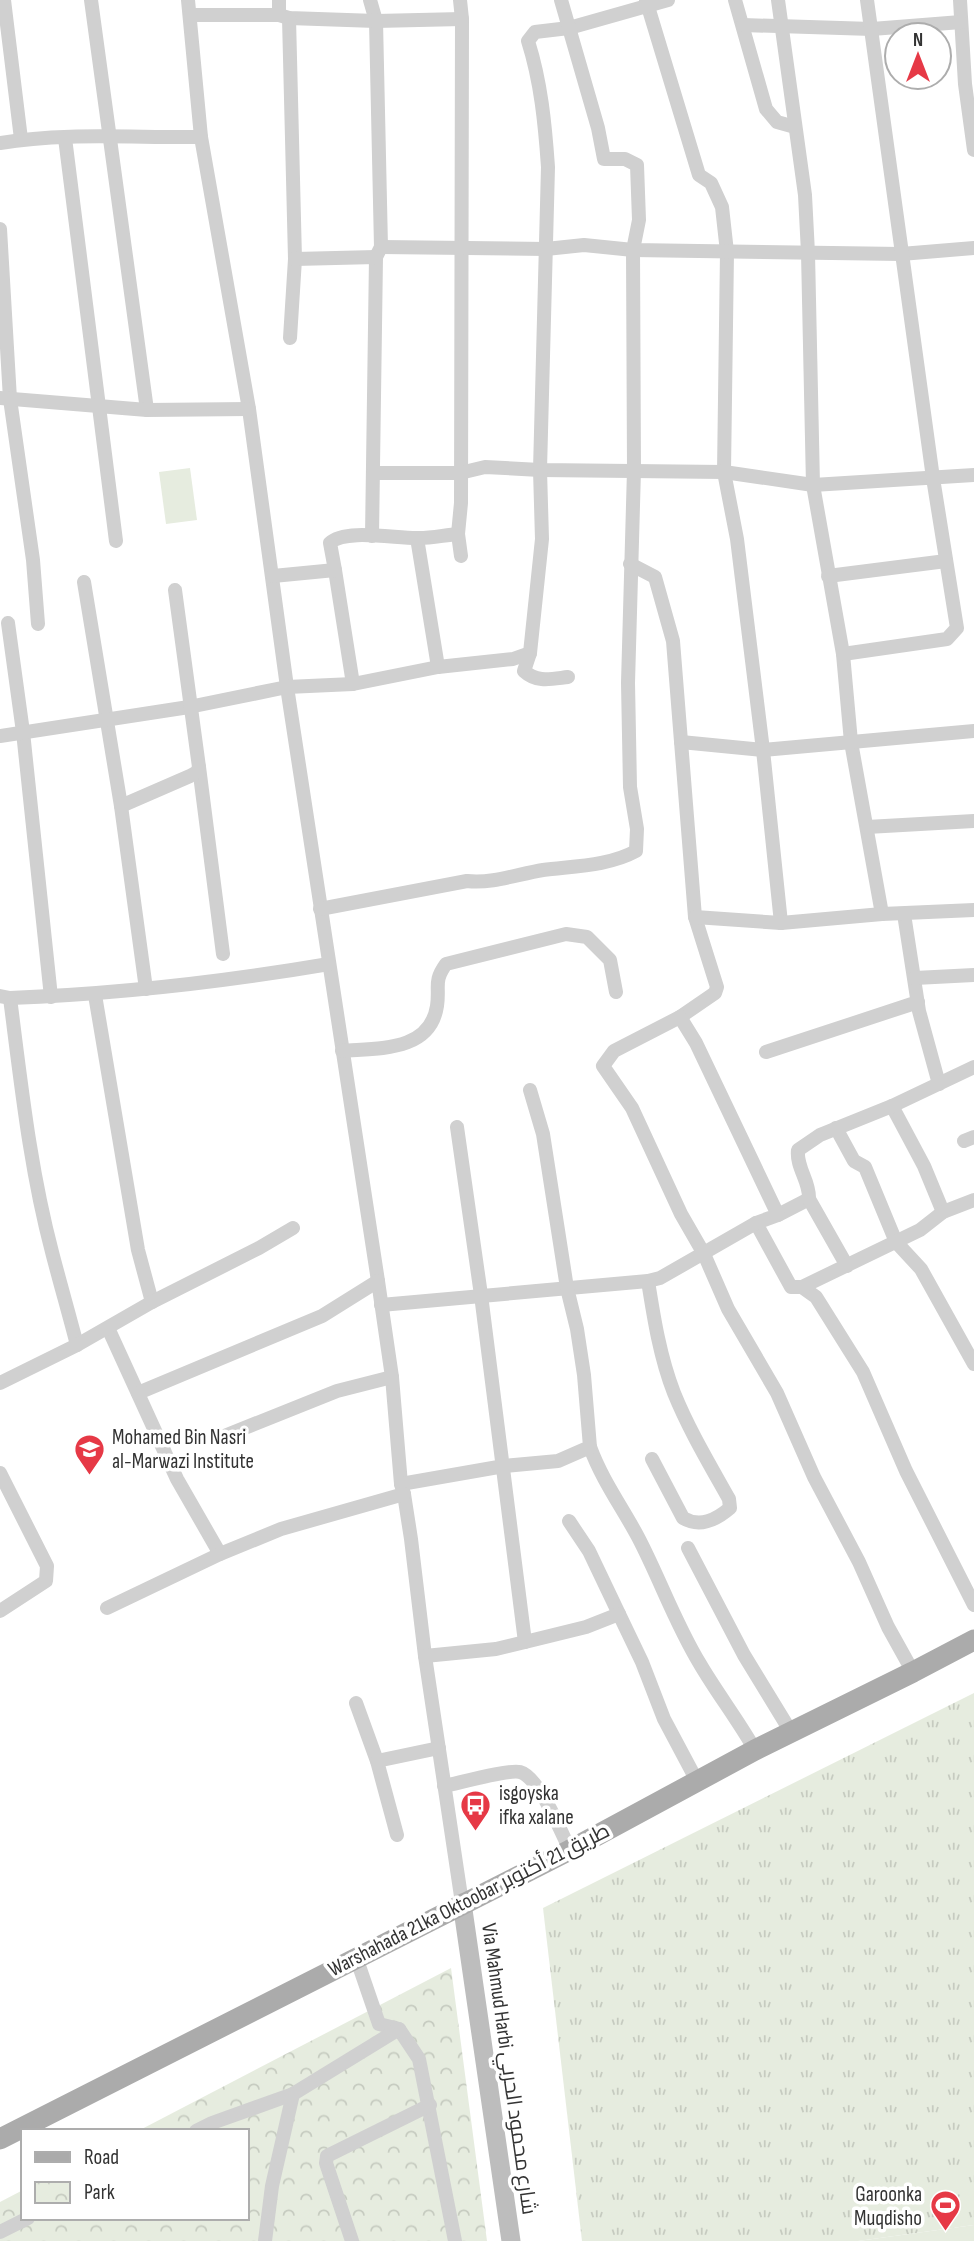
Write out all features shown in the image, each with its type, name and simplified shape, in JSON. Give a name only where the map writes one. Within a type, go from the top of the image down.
[{"type":"main road","name":"Warshahada 21ka Oktoobar طريق 21 أكتوبر","points":[[30,2128],[356,1956],[570,1850],[755,1750],[974,1640]]},
{"type":"main road","name":"Warshahada 21ka Oktoobar طريق 21 أكتوبر","points":[[0,2139],[21,2131]]},
{"type":"street","points":[[4,0],[21,139]]},
{"type":"street","points":[[91,0],[147,410]]},
{"type":"street","points":[[188,0],[201,137],[249,409],[287,687],[378,1281],[392,1377],[402,1489],[462,1903]]},
{"type":"street","points":[[370,0],[376,21],[379,252],[372,536]]},
{"type":"street","points":[[460,0],[458,534],[461,556]]},
{"type":"street","points":[[320,909],[467,881],[482,883],[539,870],[607,861],[628,856],[636,851],[637,830],[630,788],[628,683],[634,470],[633,250],[639,220],[637,165],[625,159],[604,159],[598,128],[561,0]]},
{"type":"street","points":[[568,677],[541,680],[524,671],[530,653],[542,540],[540,470],[548,167],[545,121],[536,66],[528,41],[535,32],[569,28],[668,0]]},
{"type":"street","points":[[734,0],[766,109],[776,122],[794,127]]},
{"type":"street","points":[[778,0],[805,195],[813,485],[843,654],[851,742],[882,914]]},
{"type":"street","points":[[843,654],[947,639],[957,628],[933,478],[867,0]]},
{"type":"street","points":[[960,0],[970,83],[974,150]]},
{"type":"street","points":[[647,4],[699,175],[711,183],[722,207],[727,251],[724,472],[737,539],[781,923]]},
{"type":"street","points":[[190,15],[282,11],[376,21],[462,19]]},
{"type":"street","points":[[282,11],[295,259],[290,338]]},
{"type":"street","points":[[743,25],[872,29],[961,22]]},
{"type":"street","points":[[0,143],[21,139],[109,136],[201,137]]},
{"type":"street","points":[[65,138],[116,541]]},
{"type":"street","points":[[0,229],[5,399],[33,560],[38,624]]},
{"type":"street","points":[[295,259],[379,252],[546,249],[584,245],[633,250],[901,254],[974,248]]},
{"type":"street","points":[[5,399],[147,410],[249,409]]},
{"type":"street","points":[[373,473],[460,473],[485,467],[724,472],[813,485],[974,475]]},
{"type":"street","points":[[353,684],[331,540],[372,536],[418,538],[458,534]]},
{"type":"street","points":[[418,538],[438,667]]},
{"type":"street","points":[[828,576],[946,561]]},
{"type":"street","points":[[630,564],[655,577],[673,641],[695,918],[717,990],[680,1017],[614,1051],[603,1066],[632,1108],[681,1214],[704,1254],[729,1309],[777,1393],[814,1477],[913,1672]]},
{"type":"street","points":[[272,576],[335,570]]},
{"type":"street","points":[[84,582],[121,806],[146,989]]},
{"type":"street","points":[[174,590],[223,954]]},
{"type":"street","points":[[8,623],[23,732],[51,997]]},
{"type":"street","points":[[0,736],[189,707],[287,687],[353,684],[438,667],[513,659],[530,653]]},
{"type":"street","points":[[681,742],[763,750],[974,731]]},
{"type":"street","points":[[121,806],[190,776],[197,772],[199,766]]},
{"type":"street","points":[[867,827],[974,821]]},
{"type":"street","points":[[695,918],[781,923],[882,914],[974,910]]},
{"type":"street","points":[[904,914],[918,1002],[939,1084]]},
{"type":"street","points":[[342,1051],[411,1043],[428,1029],[437,1007],[437,976],[446,964],[566,934],[587,937],[610,960],[616,992]]},
{"type":"street","points":[[77,1345],[51,1251],[5,997],[95,995],[265,975],[329,964]]},
{"type":"street","points":[[915,978],[974,975]]},
{"type":"street","points":[[95,995],[138,1250],[152,1302]]},
{"type":"street","points":[[766,1052],[918,1002]]},
{"type":"street","points":[[680,1017],[696,1043],[778,1215]]},
{"type":"street","points":[[847,1266],[809,1199],[809,1189],[798,1162],[798,1150],[820,1135],[892,1106],[974,1067]]},
{"type":"street","points":[[530,1090],[543,1134],[584,1375],[590,1447],[610,1493],[638,1538],[700,1664],[755,1750]]},
{"type":"street","points":[[892,1106],[924,1166],[943,1212]]},
{"type":"street","points":[[457,1127],[525,1642]]},
{"type":"street","points":[[836,1128],[854,1161],[865,1167],[897,1242],[921,1269],[974,1364]]},
{"type":"street","points":[[381,1305],[648,1282],[704,1254],[756,1223],[809,1199]]},
{"type":"street","points":[[756,1223],[791,1287],[802,1287],[897,1242],[943,1212],[974,1200]]},
{"type":"street","points":[[0,1383],[77,1345],[293,1228]]},
{"type":"street","points":[[138,1393],[322,1316],[378,1281]]},
{"type":"street","points":[[648,1282],[674,1392],[729,1499],[730,1508],[704,1523],[692,1523],[683,1518],[652,1460]]},
{"type":"street","points":[[802,1287],[816,1297],[863,1372],[906,1471],[974,1605]]},
{"type":"street","points":[[108,1328],[177,1479],[220,1554]]},
{"type":"street","points":[[216,1439],[337,1391],[392,1377]]},
{"type":"street","points":[[107,1608],[220,1554],[281,1529],[402,1489],[503,1466],[558,1461],[590,1447]]},
{"type":"street","points":[[0,1473],[47,1566],[48,1577],[46,1581],[0,1611]]},
{"type":"street","points":[[569,1521],[589,1551],[642,1662],[664,1719],[698,1782]]},
{"type":"street","points":[[688,1548],[744,1655],[791,1732]]},
{"type":"street","points":[[425,1657],[525,1642],[586,1627],[619,1614]]},
{"type":"street","points":[[356,1703],[377,1761],[397,1835]]},
{"type":"street","points":[[377,1761],[439,1748]]},
{"type":"street","points":[[444,1786],[515,1771],[527,1775],[541,1793],[570,1850]]},
{"type":"street","name":"Via Mahmud Harbi شارع محمود الحربي","points":[[462,1903],[511,2241]]},
{"type":"street","points":[[356,1956],[379,2024],[399,2029],[419,2059],[455,2241]]},
{"type":"street","points":[[200,2129],[293,2094],[399,2029]]},
{"type":"street","points":[[265,2241],[272,2186],[293,2094]]},
{"type":"street","points":[[352,2241],[326,2163],[327,2156],[330,2152],[430,2105]]},
{"type":"street","points":[[0,2232],[24,2220]]},
{"type":"green space","points":[[190,468],[197,520],[166,524],[159,472]]},
{"type":"green space","points":[[974,1693],[974,2225],[858,2241],[582,2241],[543,1908]]},
{"type":"green space","points":[[451,1968],[487,2241],[0,2241],[0,2202],[21,2191],[21,2220],[248,2220],[248,2129],[142,2129]]},
{"type":"green space","name":"Garoonka Muqdisho","points":[[974,2225],[974,2241],[858,2241]]},
{"type":"place","name":"Mohamed Bin Nasri al-Marwazi Institute","points":[[89,1476]]},
{"type":"place","name":"isgoyska ifka xalane","points":[[476,1832]]},
{"type":"place","name":"Garoonka Muqdisho","points":[[945,2233]]}]
